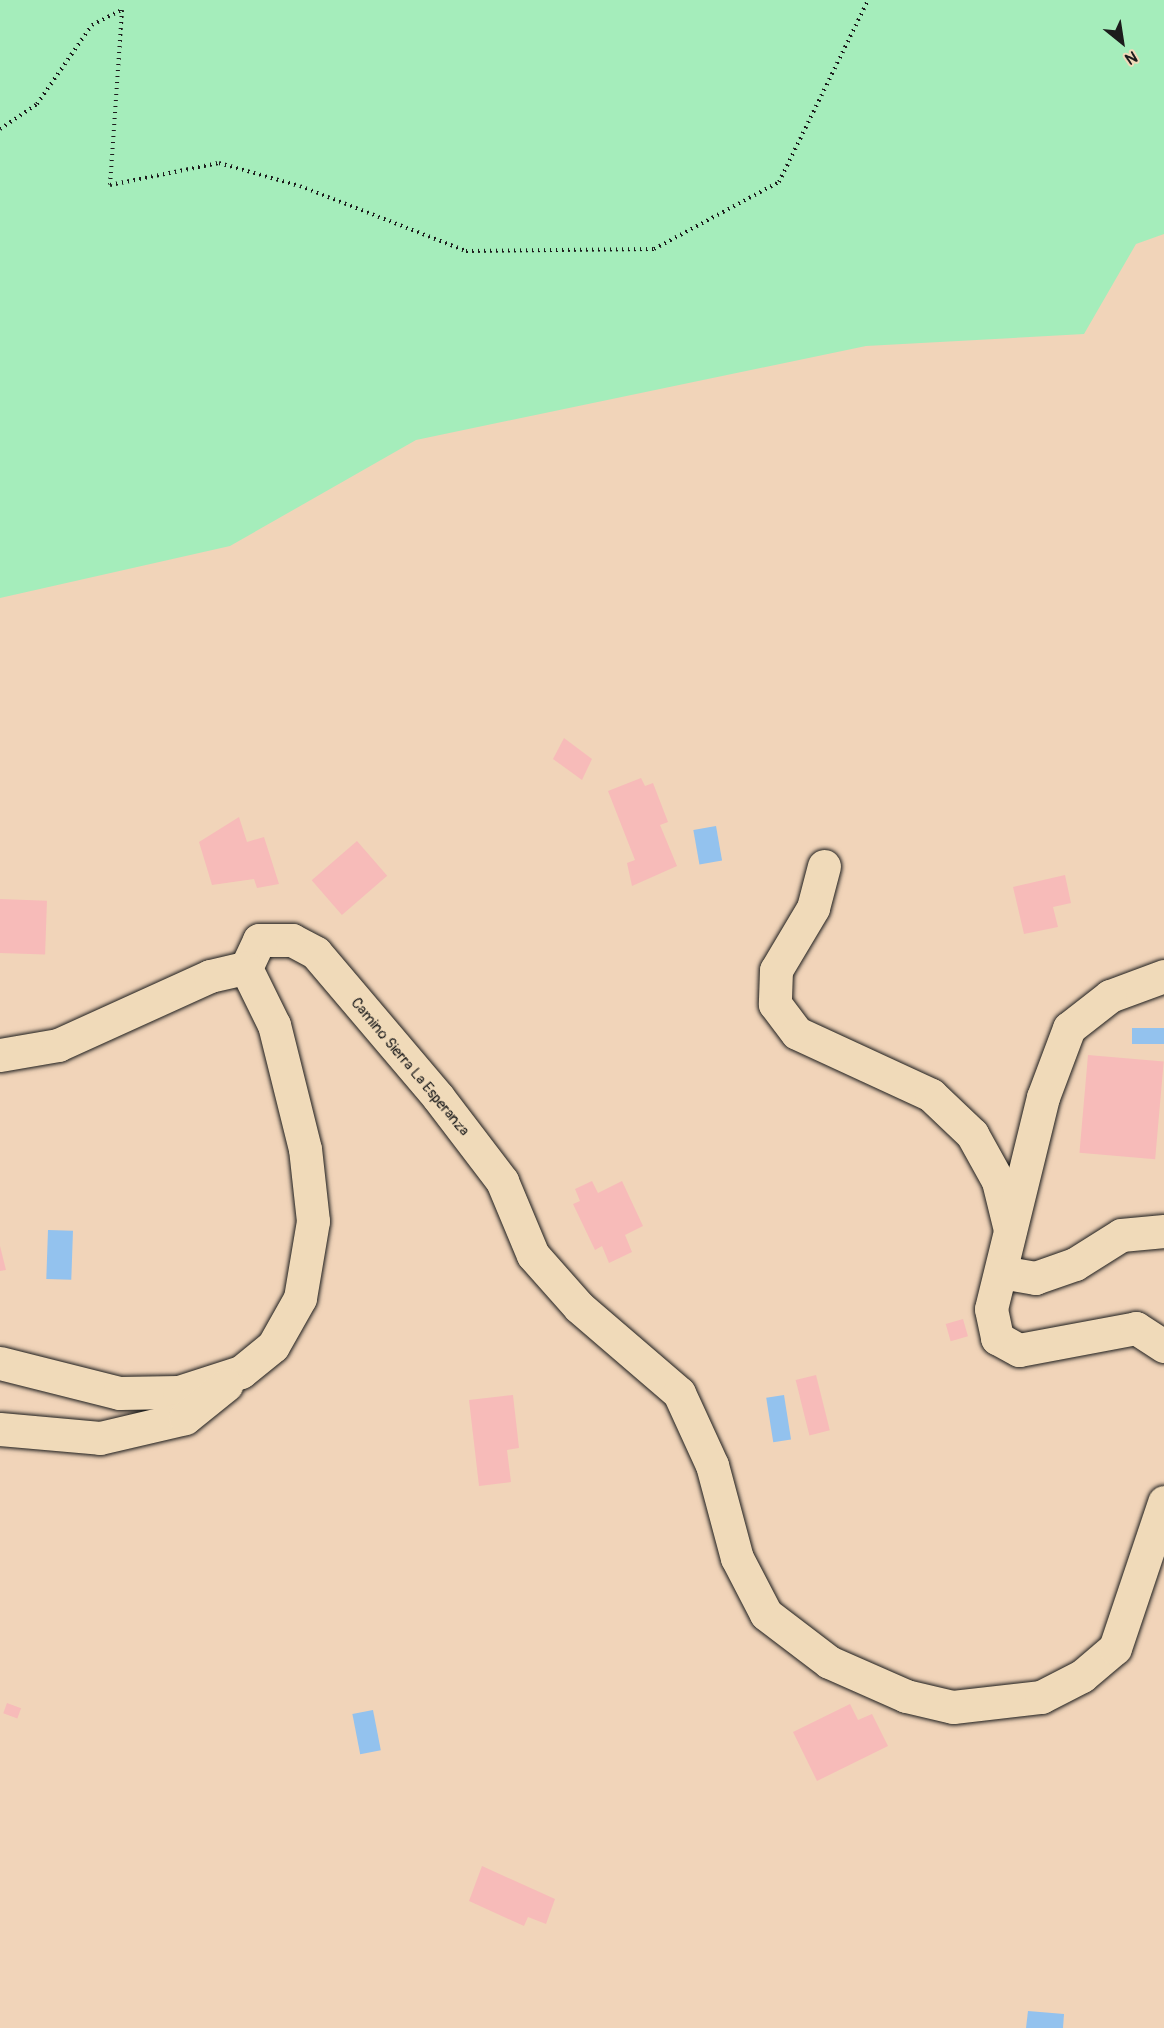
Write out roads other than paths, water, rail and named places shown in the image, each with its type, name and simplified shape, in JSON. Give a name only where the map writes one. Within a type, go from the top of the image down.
[{"type":"street","points":[[824,866],[813,908],[776,970],[775,1004],[796,1033],[932,1095],[972,1134],[998,1181],[1011,1234]]},
{"type":"street","name":"Camino Sierra La Esperanza","points":[[246,968],[259,940],[292,940],[316,953],[438,1097],[502,1181],[533,1255],[579,1307],[679,1393],[712,1465],[737,1558],[766,1614],[829,1662],[906,1696],[953,1707],[1041,1697],[1082,1676],[1115,1648],[1164,1502]]},
{"type":"street","points":[[0,1055],[58,1045],[210,976],[246,968],[274,1025],[306,1149],[313,1221],[300,1298],[273,1346],[185,1418],[100,1438],[0,1429]]},
{"type":"street","points":[[1164,976],[1110,996],[1069,1028],[1043,1097],[991,1309],[997,1338],[1019,1350],[1136,1328],[1164,1346]]},
{"type":"street","points":[[1001,1272],[1035,1278],[1075,1264],[1120,1235],[1164,1231]]},
{"type":"street","points":[[0,1363],[119,1393],[179,1392],[241,1372]]},
{"type":"water","points":[[716,826],[722,860],[699,864],[693,830]]},
{"type":"water","points":[[1132,1028],[1164,1028],[1164,1044],[1132,1044]]},
{"type":"water","points":[[48,1230],[73,1231],[71,1280],[46,1279]]},
{"type":"water","points":[[784,1395],[791,1439],[773,1442],[766,1398]]},
{"type":"water","points":[[373,1710],[381,1750],[360,1754],[352,1714]]},
{"type":"water","points":[[1028,2011],[1064,2014],[1063,2028],[1026,2028]]}]
